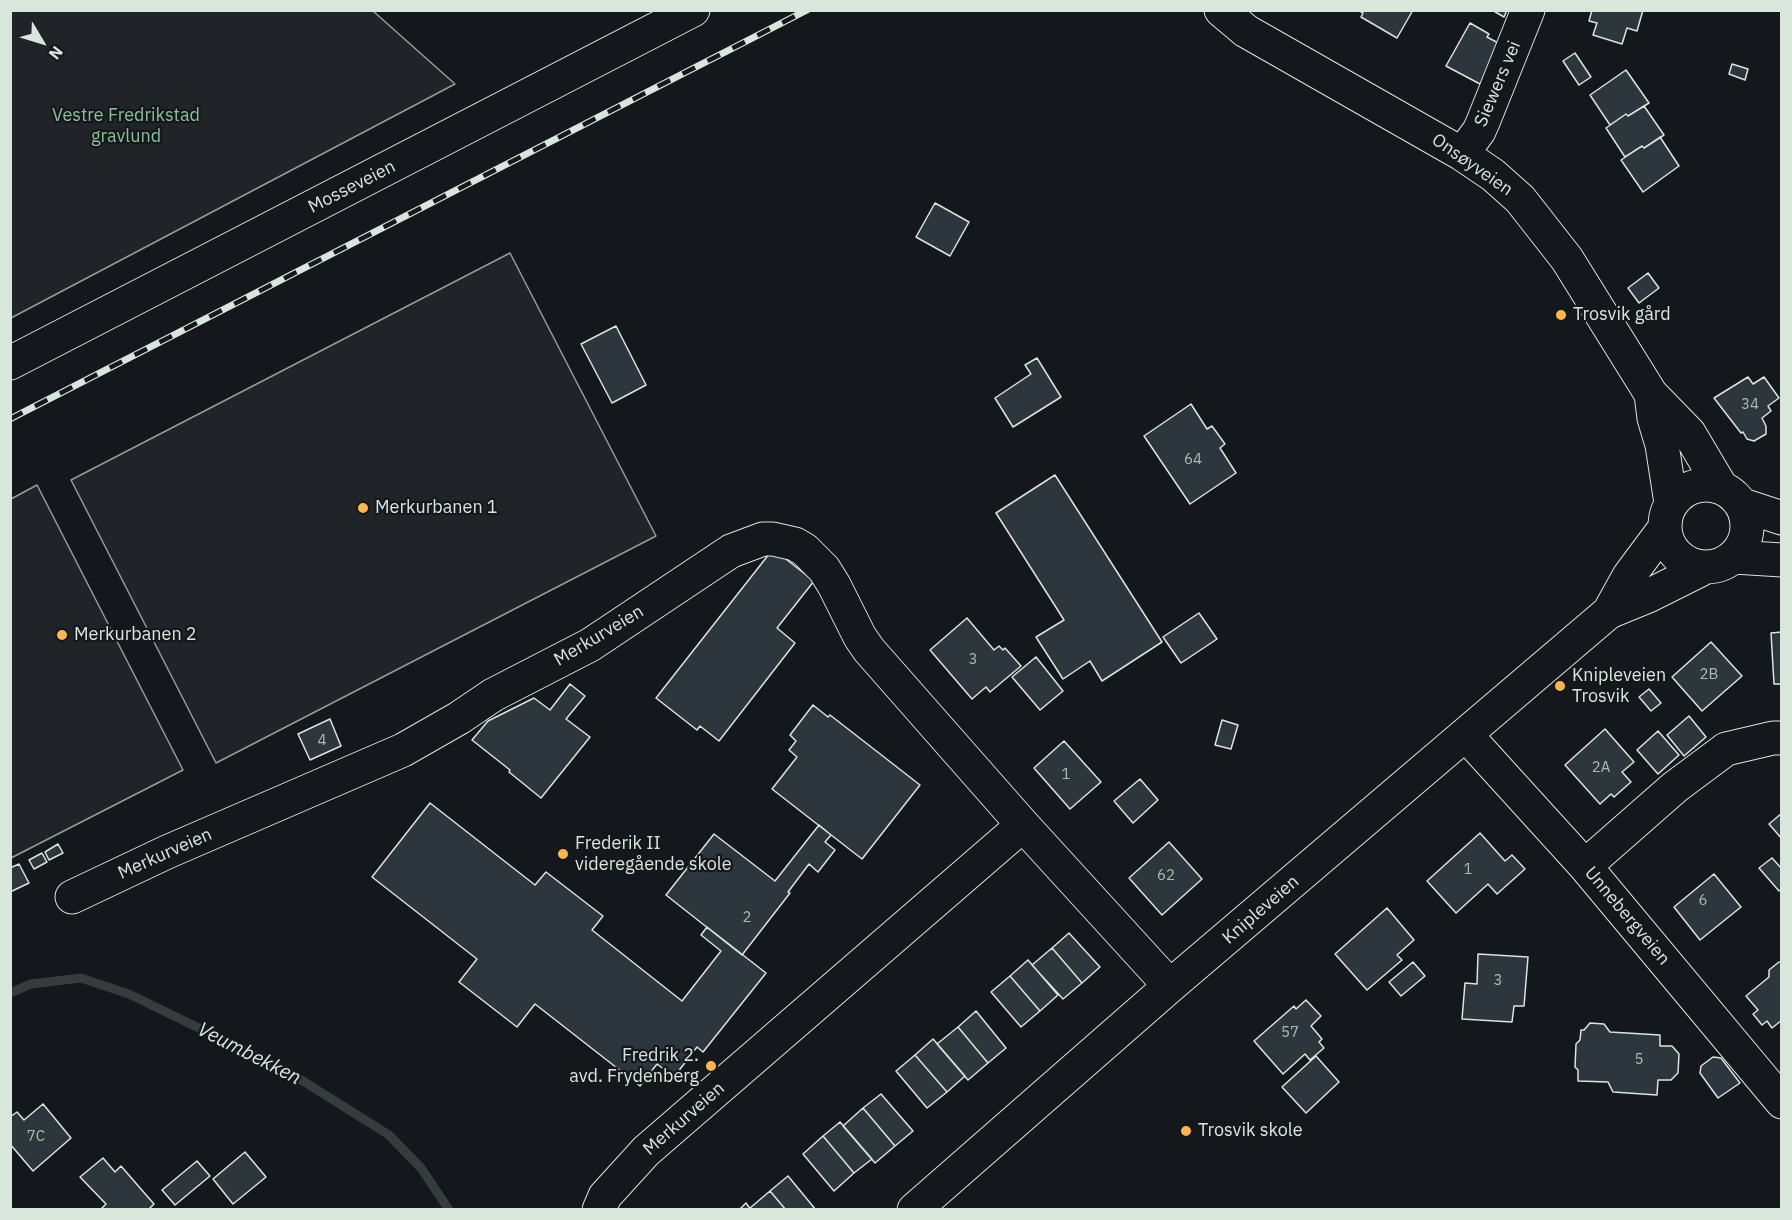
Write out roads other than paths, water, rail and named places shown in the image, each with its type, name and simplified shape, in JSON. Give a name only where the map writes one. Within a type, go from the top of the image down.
[{"type":"main road","name":"Mosseveien","points":[[10,363],[693,10]]},
{"type":"main road","name":"Onsøyveien","points":[[1221,10],[1246,31],[1462,154],[1493,175],[1520,199],[1567,259],[1651,394],[1689,433],[1732,496]]},
{"type":"main road","name":"Siewers vei","points":[[1462,154],[1479,131],[1528,10]]},
{"type":"main road","name":"Onsøyveien","points":[[1651,394],[1654,418],[1662,445],[1668,516]]},
{"type":"main road","points":[[1732,496],[1747,519],[1747,532],[1742,546],[1734,557],[1722,565],[1704,568],[1688,564],[1675,555],[1667,543],[1668,516],[1681,493],[1694,486],[1708,484],[1782,518]]},
{"type":"main road","name":"Knipleveien","points":[[1609,612],[1629,576],[1668,516]]},
{"type":"main road","name":"Merkurveien","points":[[72,897],[167,852],[403,750],[459,718],[493,695],[590,645],[731,550],[763,539],[773,539],[795,544],[805,550],[824,569],[869,651],[1170,987]]},
{"type":"main road","points":[[1734,557],[1782,560]]},
{"type":"main road","name":"Knipleveien","points":[[914,1209],[1609,612],[1648,596],[1704,568]]},
{"type":"main road","name":"Unnebergveien","points":[[1466,735],[1585,866],[1782,1102]]},
{"type":"main road","points":[[1585,866],[1675,787],[1726,749],[1782,738]]},
{"type":"main road","name":"Merkurveien","points":[[599,1209],[605,1196],[646,1151],[1023,825]]},
{"type":"waterway","name":"Veumbekken","points":[[10,993],[31,984],[81,978],[129,994],[287,1071],[389,1135],[421,1168],[449,1210]]},
{"type":"railway","points":[[10,419],[807,10]]},
{"type":"place","name":"Trosvik gård","points":[[1561,315]]},
{"type":"place","name":"Merkurbanen 1","points":[[363,508]]},
{"type":"place","name":"Merkurbanen 2","points":[[62,635]]},
{"type":"place","name":"Knipleveien Trosvik","points":[[1560,686]]},
{"type":"place","name":"Frederik II videregående skole","points":[[563,854]]},
{"type":"place","name":"Fredrik 2. avd. Frydenberg","points":[[711,1066]]},
{"type":"place","name":"Trosvik skole","points":[[1186,1131]]},
{"type":"park label","name":"Vestre Fredrikstad gravlund","points":[[126,126]]}]
